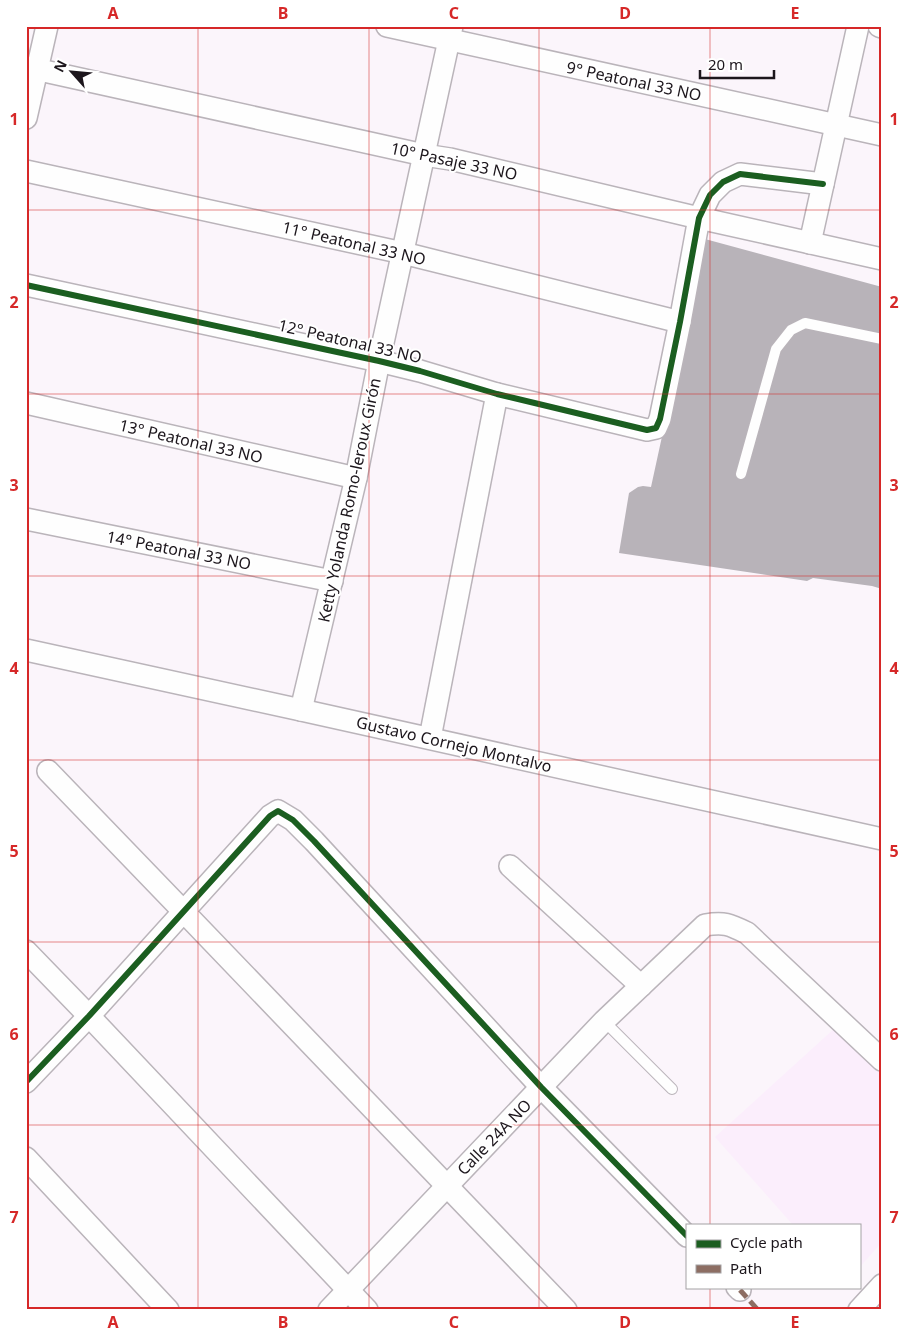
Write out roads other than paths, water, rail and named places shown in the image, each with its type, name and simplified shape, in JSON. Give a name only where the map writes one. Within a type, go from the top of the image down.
[{"type":"street","points":[[26,118],[32,68],[47,26]]},
{"type":"street","name":"9° Peatonal 33 NO","points":[[387,26],[451,33],[882,135]]},
{"type":"street","points":[[810,243],[858,26]]},
{"type":"street","name":"Ketty Yolanda Romo-leroux Girón","points":[[301,710],[356,478],[379,361],[451,33]]},
{"type":"street","name":"10° Pasaje 33 NO","points":[[32,68],[424,155],[450,158],[699,218],[882,259]]},
{"type":"street","name":"11° Peatonal 33 NO","points":[[26,171],[403,253],[680,322]]},
{"type":"street","points":[[680,322],[699,218],[710,194],[723,182],[740,174],[823,184]]},
{"type":"street","name":"12° Peatonal 33 NO","points":[[26,285],[379,361],[497,394],[646,430],[656,428],[660,419],[680,322]]},
{"type":"street","points":[[430,738],[497,394]]},
{"type":"street","name":"13° Peatonal 33 NO","points":[[26,403],[356,478]]},
{"type":"street","name":"14° Peatonal 33 NO","points":[[26,519],[332,581]]},
{"type":"street","name":"Gustavo Cornejo Montalvo","points":[[26,650],[430,738],[882,840]]},
{"type":"street","points":[[48,771],[566,1310]]},
{"type":"street","points":[[26,1082],[89,1016],[270,816],[278,812],[293,820],[314,841],[541,1087],[686,1235]]},
{"type":"street","points":[[510,866],[641,986]]},
{"type":"street","name":"Calle 24A NO","points":[[328,1310],[604,1021],[705,925],[720,923],[732,926],[746,933],[882,1060]]},
{"type":"street","points":[[26,951],[367,1310]]},
{"type":"street","points":[[26,1158],[168,1310]]},
{"type":"street","points":[[859,1310],[882,1285]]},
{"type":"lane","points":[[741,474],[776,349],[791,330],[805,323],[882,339]]},
{"type":"lane","points":[[604,1021],[672,1090]]}]
